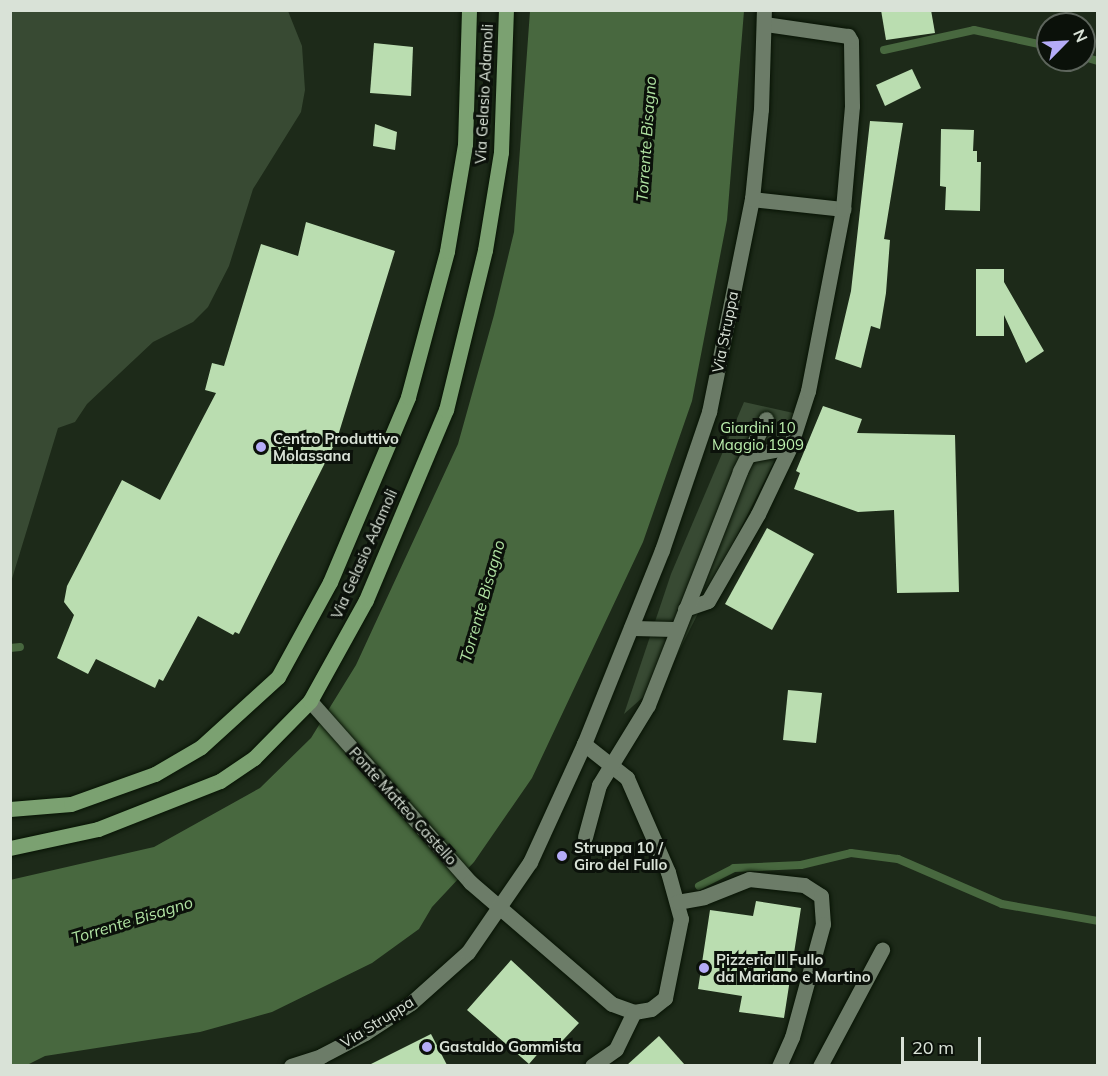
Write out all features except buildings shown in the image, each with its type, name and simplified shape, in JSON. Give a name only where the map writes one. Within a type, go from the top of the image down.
[{"type":"main road","name":"Via Gelasio Adamoli","points":[[10,809],[71,804],[155,774],[201,747],[278,677],[330,582],[408,397],[447,251],[465,145],[469,10]]},
{"type":"main road","name":"Via Gelasio Adamoli","points":[[10,848],[98,829],[220,781],[254,758],[314,706],[366,600],[446,410],[485,250],[499,163],[506,10]]},
{"type":"street","name":"Via Struppa","points":[[291,1065],[321,1056],[411,1003],[468,952],[530,862],[585,744],[631,628],[709,412],[753,199],[764,17]]},
{"type":"street","points":[[685,609],[708,601],[759,514],[790,447],[808,391],[843,209],[852,106],[851,40],[848,36],[764,17]]},
{"type":"street","points":[[753,199],[843,209]]},
{"type":"street","points":[[585,837],[599,785],[648,705],[676,629],[748,455],[766,419]]},
{"type":"street","points":[[748,455],[790,447]]},
{"type":"street","points":[[631,628],[676,629]]},
{"type":"street","name":"Ponte Matteo Castello","points":[[314,706],[470,882],[500,908]]},
{"type":"street","points":[[500,908],[612,1004],[634,1012],[651,1009],[665,998],[681,919],[677,902],[649,824],[627,778],[611,762],[585,744]]},
{"type":"street","points":[[677,902],[704,897],[749,879],[804,885],[821,896],[823,924],[792,1037],[779,1065]]},
{"type":"street","points":[[820,1065],[882,950]]},
{"type":"street","points":[[592,1065],[616,1049],[634,1012]]},
{"type":"green space","points":[[11,10],[288,11],[302,46],[305,90],[301,112],[253,189],[229,266],[208,307],[193,322],[153,342],[87,404],[75,422],[58,428],[11,582]]},
{"type":"green space","name":"Giardini 10 Maggio 1909","points":[[744,402],[798,414],[666,677],[624,714],[671,574]]},
{"type":"water","name":"Torrente Bisagno","points":[[530,11],[744,11],[727,220],[692,401],[643,542],[532,778],[474,862],[432,907],[419,929],[372,963],[272,1012],[200,1032],[45,1056],[27,1065],[11,1065],[10,880],[154,847],[260,788],[311,738],[356,665],[458,444],[494,315],[514,232]]},
{"type":"waterway","points":[[884,50],[974,30],[1036,43]]},
{"type":"waterway","points":[[10,648],[20,647]]},
{"type":"waterway","points":[[699,886],[734,868],[801,865],[851,853],[898,859],[1002,904],[1098,921]]},
{"type":"place","name":"Centro Produttivo Molassana","points":[[261,447]]},
{"type":"place","name":"Struppa 10 / Giro del Fullo","points":[[562,856]]},
{"type":"place","name":"Pizzeria Il Fullo da Mariano e Martino","points":[[704,968]]},
{"type":"place","name":"Gastaldo Gommista","points":[[427,1047]]}]
